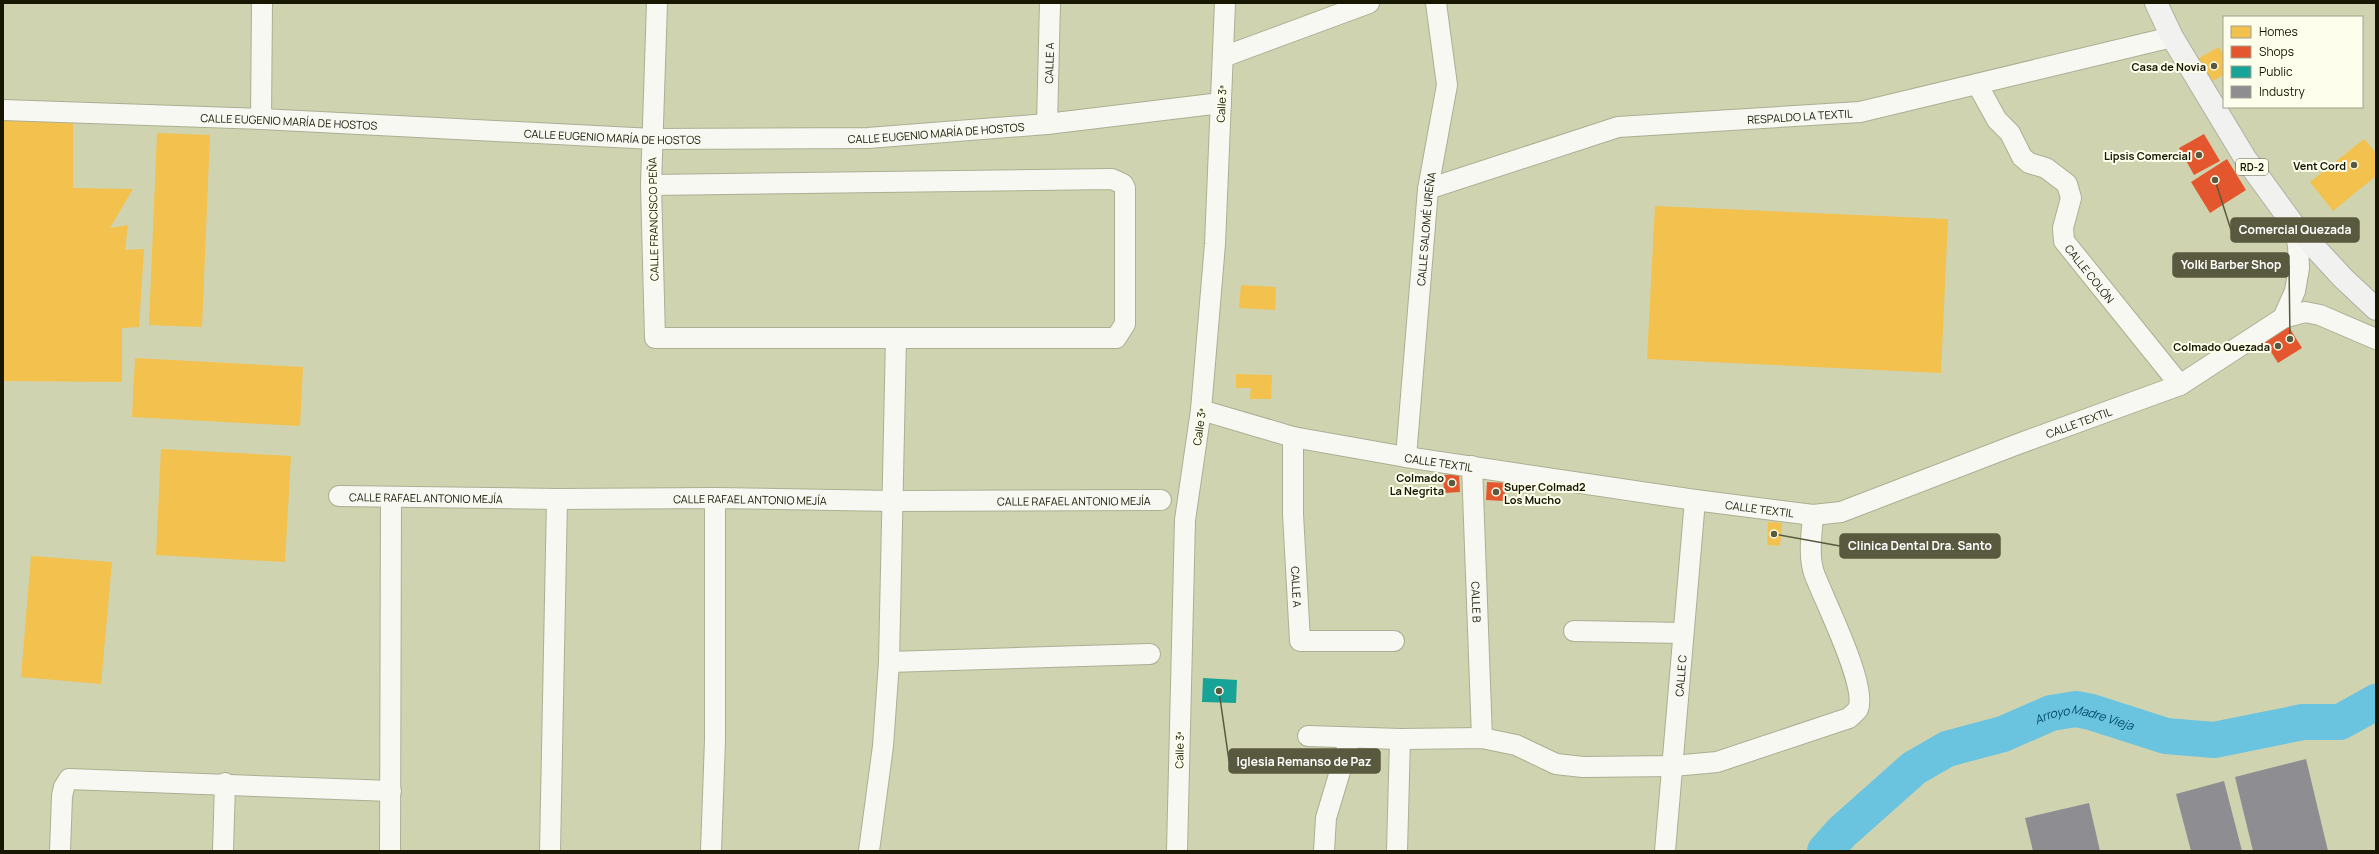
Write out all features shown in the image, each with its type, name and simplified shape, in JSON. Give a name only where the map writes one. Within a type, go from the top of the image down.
[{"type":"main road","name":"RD-2","points":[[2156,3],[2172,37],[2245,158],[2293,224],[2343,278],[2376,309]]},
{"type":"street","points":[[261,119],[262,3]]},
{"type":"street","name":"CALLE FRANCISCO PEÑA","points":[[657,3],[651,185],[655,338],[896,338]]},
{"type":"street","name":"CALLE A","points":[[1047,124],[1050,3]]},
{"type":"street","name":"Calle 3ª","points":[[1177,851],[1185,520],[1201,410],[1215,244],[1226,3]]},
{"type":"street","points":[[1224,57],[1369,3]]},
{"type":"street","name":"CALLE SALOMÉ UREÑA","points":[[1406,457],[1428,189],[1447,85],[1436,3]]},
{"type":"street","name":"RESPALDO LA TEXTIL","points":[[1428,189],[1618,127],[1860,112],[2172,37]]},
{"type":"street","name":"CALLE COLÓN","points":[[1977,84],[1997,120],[2010,132],[2022,157],[2029,163],[2046,168],[2066,184],[2071,198],[2063,228],[2064,241],[2180,385]]},
{"type":"street","name":"CALLE EUGENIO MARÍA DE HOSTOS","points":[[3,110],[261,119],[653,139],[868,138],[1047,124],[1221,103]]},
{"type":"street","points":[[651,185],[1112,179],[1123,184],[1125,188],[1125,324],[1116,338],[896,338],[889,662],[883,746],[869,851]]},
{"type":"street","points":[[2283,318],[2295,291],[2299,268],[2298,245],[2293,224]]},
{"type":"street","name":"CALLE TEXTIL","points":[[1201,410],[1293,437],[1406,457],[1695,500],[1813,515],[1841,512],[2018,444],[2180,385],[2283,318],[2305,312],[2320,315],[2376,339]]},
{"type":"street","name":"CALLE A","points":[[1293,437],[1293,514],[1300,641],[1394,641]]},
{"type":"street","name":"CALLE B","points":[[1472,466],[1482,738]]},
{"type":"street","name":"CALLE RAFAEL ANTONIO MEJÍA","points":[[339,496],[557,499],[715,498],[892,501],[1161,500]]},
{"type":"street","points":[[390,851],[392,497]]},
{"type":"street","points":[[711,851],[715,740],[715,498]]},
{"type":"street","points":[[550,851],[557,499]]},
{"type":"street","name":"CALLE C","points":[[1665,851],[1695,500]]},
{"type":"street","points":[[1308,736],[1400,739],[1482,738],[1516,745],[1556,764],[1584,767],[1673,766],[1717,762],[1849,718],[1858,709],[1859,697],[1855,677],[1825,595],[1813,572],[1811,554],[1813,515]]},
{"type":"street","points":[[1574,631],[1683,633]]},
{"type":"street","points":[[889,662],[1150,654]]},
{"type":"street","points":[[1324,851],[1326,818],[1350,738]]},
{"type":"street","points":[[1397,851],[1400,739]]},
{"type":"street","points":[[60,851],[62,796],[64,787],[69,779],[225,783],[390,791]]},
{"type":"street","points":[[223,851],[225,783]]},
{"type":"building: Homes","name":"Casa de Novia","points":[[2219,47],[2223,53],[2223,76],[2212,81],[2199,58]]},
{"type":"building: Homes","points":[[3,118],[73,120],[73,188],[133,189],[110,228],[128,225],[125,250],[144,249],[139,327],[122,328],[122,382],[3,381]]},
{"type":"building: Homes","points":[[157,133],[210,135],[202,327],[149,325]]},
{"type":"building: Homes","name":"Vent Cord","points":[[2364,139],[2376,153],[2376,176],[2333,211],[2310,182]]},
{"type":"building: Homes","points":[[1655,206],[1948,219],[1941,373],[1647,359]]},
{"type":"building: Homes","points":[[1241,285],[1276,287],[1275,310],[1239,308]]},
{"type":"building: Homes","points":[[135,358],[303,367],[300,426],[132,417]]},
{"type":"building: Homes","points":[[1236,374],[1272,375],[1271,399],[1250,399],[1251,388],[1236,388]]},
{"type":"building: Homes","points":[[161,449],[291,456],[285,562],[156,555]]},
{"type":"building: Homes","points":[[1768,522],[1782,523],[1780,546],[1767,545]]},
{"type":"building: Homes","points":[[31,556],[112,562],[101,684],[21,677]]},
{"type":"building: Shops","name":"Lipsis Comercial","points":[[2204,134],[2220,161],[2194,175],[2179,148]]},
{"type":"building: Shops","points":[[2227,159],[2246,190],[2210,213],[2191,182]]},
{"type":"building: Shops","points":[[2287,324],[2302,348],[2278,363],[2263,339]]},
{"type":"building: Shops","name":"Colmado La Negrita","points":[[1459,474],[1460,492],[1444,493],[1443,475]]},
{"type":"building: Shops","name":"Super Colmad2 Los Mucho","points":[[1487,482],[1506,483],[1504,501],[1486,500]]},
{"type":"building: Public","points":[[1203,678],[1237,680],[1236,703],[1202,702]]},
{"type":"building: Industry","points":[[2306,759],[2328,851],[2253,851],[2235,777]]},
{"type":"building: Industry","points":[[2224,781],[2242,851],[2191,851],[2176,794]]},
{"type":"building: Industry","points":[[2089,803],[2100,851],[2033,851],[2025,818]]},
{"type":"waterway","name":"Arroyo Madre Vieja","points":[[1825,851],[1842,832],[1914,768],[1947,749],[2003,734],[2051,713],[2076,709],[2091,712],[2166,736],[2214,740],[2303,722],[2340,722],[2376,702]]},
{"type":"place","name":"Casa de Novia","points":[[2214,66]]},
{"type":"place","name":"Lipsis Comercial","points":[[2199,155]]},
{"type":"place","name":"Vent Cord","points":[[2354,165]]},
{"type":"place","name":"Comercial Quezada","points":[[2215,180]]},
{"type":"place","name":"Yolki Barber Shop","points":[[2290,339]]},
{"type":"place","name":"Colmado Quezada","points":[[2278,346]]},
{"type":"place","name":"Colmado La Negrita","points":[[1452,483]]},
{"type":"place","name":"Super Colmad2 Los Mucho","points":[[1496,492]]},
{"type":"place","name":"Clinica Dental Dra. Santo","points":[[1774,534]]},
{"type":"place","name":"Iglesia Remanso de Paz","points":[[1219,691]]}]
